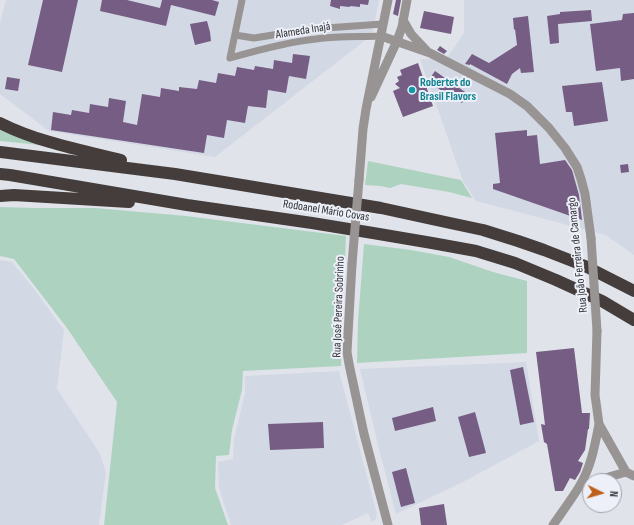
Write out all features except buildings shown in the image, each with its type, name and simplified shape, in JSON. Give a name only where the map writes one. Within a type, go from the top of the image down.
[{"type":"highway","points":[[0,123],[16,131],[39,139],[175,174]]},
{"type":"highway","name":"Rodoanel Mário Covas","points":[[0,152],[175,174],[381,208],[483,230],[544,250],[585,266],[634,291]]},
{"type":"highway","name":"Rodoanel Mário Covas","points":[[0,174],[10,174],[187,205],[312,223],[476,251],[515,263],[556,280],[602,301],[634,320]]},
{"type":"highway","points":[[0,196],[14,195],[187,205]]},
{"type":"street","points":[[235,35],[242,0]]},
{"type":"street","name":"Rua José Pereira Sobrinho","points":[[388,0],[363,129],[348,334],[349,364],[364,434],[388,525]]},
{"type":"street","name":"Rua José Pereira Sobrinho","points":[[366,109],[397,41],[408,0]]},
{"type":"street","points":[[403,20],[411,34],[430,53]]},
{"type":"street","name":"Alameda Inajá","points":[[381,36],[315,39],[258,50],[230,58],[235,35],[254,38],[311,28],[383,24]]},
{"type":"street","name":"Rua João Ferreira de Camargo","points":[[381,36],[430,53],[520,100],[549,128],[565,148],[577,167],[584,194],[591,238],[597,331],[595,394],[599,424],[630,474]]},
{"type":"street","points":[[553,525],[580,485],[596,443],[599,424]]},
{"type":"shaded area","points":[[6,0],[379,0],[372,35],[215,157],[49,131],[0,94],[0,24]]},
{"type":"shaded area","points":[[464,0],[634,0],[634,255],[606,235],[476,201],[463,181],[420,59],[447,58],[464,33]]},
{"type":"shaded area","points":[[0,260],[12,262],[64,330],[57,389],[99,452],[106,472],[99,525],[0,525]]},
{"type":"shaded area","points":[[526,362],[539,441],[461,483],[396,514],[360,369]]},
{"type":"shaded area","points":[[339,371],[377,514],[376,519],[372,522],[368,513],[342,525],[231,525],[219,488],[218,462],[233,459],[234,439],[245,393],[245,376]]},
{"type":"green space","points":[[0,130],[40,145],[0,141]]},
{"type":"green space","points":[[368,161],[461,180],[472,198],[449,192],[401,184],[390,188],[365,185]]},
{"type":"green space","points":[[0,207],[95,208],[186,216],[346,236],[341,366],[243,371],[242,390],[232,430],[229,455],[216,456],[215,488],[228,525],[104,525],[117,402],[67,328],[14,259],[0,256]]},
{"type":"green space","points":[[364,244],[449,257],[493,272],[527,281],[527,353],[357,363],[358,321]]},
{"type":"place","name":"Robertet do Brasil Flavors","points":[[412,90]]}]
